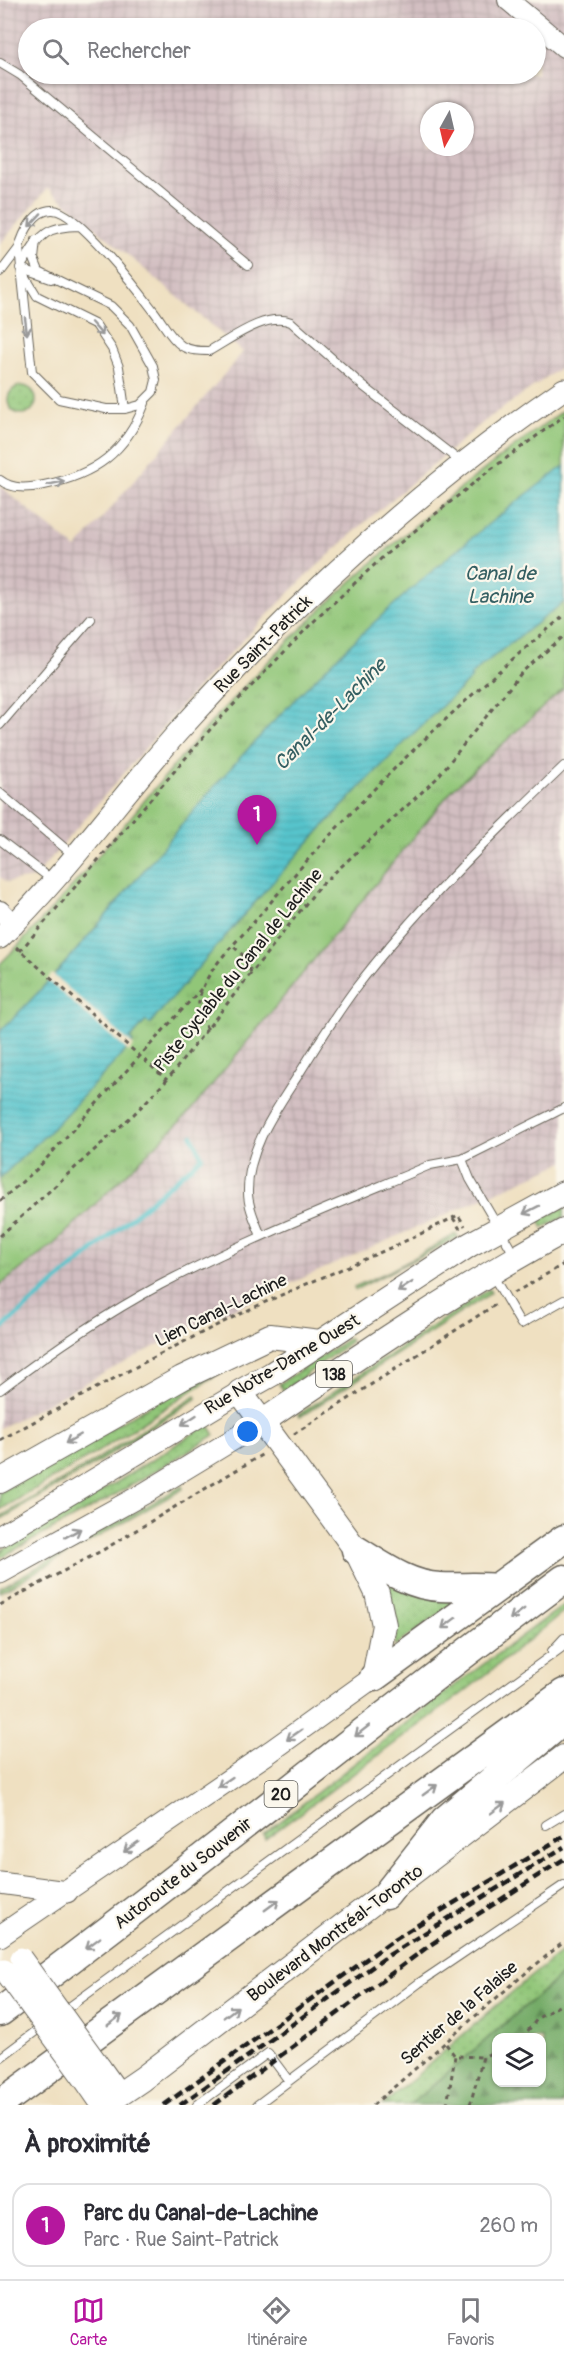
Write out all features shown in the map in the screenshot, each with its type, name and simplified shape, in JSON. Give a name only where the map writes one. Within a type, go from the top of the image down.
[{"type":"highway","points":[[374,1677],[564,1539]]},
{"type":"highway","points":[[356,1550],[394,1573],[418,1583],[440,1587],[467,1585],[496,1588]]},
{"type":"highway","name":"Autoroute du Souvenir","points":[[0,2012],[124,1919],[422,1685],[564,1579]]},
{"type":"highway","points":[[0,2104],[564,1693]]},
{"type":"highway","points":[[386,1895],[445,1820],[564,1720]]},
{"type":"main road","name":"Rue Saint-Patrick","points":[[10,935],[176,734],[259,646],[346,562],[462,463],[564,389]]},
{"type":"main road","name":"Rue Notre-Dame Ouest","points":[[0,1536],[240,1392],[499,1228],[564,1193]]},
{"type":"main road","name":"Rue Notre-Dame Ouest","points":[[0,1573],[145,1493],[262,1422],[490,1272],[564,1231]]},
{"type":"main road","points":[[0,1481],[173,1383],[270,1336],[320,1342]]},
{"type":"main road","points":[[108,2102],[92,2073],[8,1965],[1,1934],[67,1892],[374,1677],[383,1643],[384,1617],[377,1593],[356,1550],[240,1392]]},
{"type":"main road","name":"Boulevard Montréal-Toronto","points":[[108,2102],[386,1895],[564,1757]]},
{"type":"main road","points":[[0,1883],[67,1892]]},
{"type":"street","points":[[508,0],[529,18]]},
{"type":"street","points":[[546,32],[564,47]]},
{"type":"lane","points":[[0,63],[18,74]]},
{"type":"lane","points":[[31,84],[248,265]]},
{"type":"lane","points":[[20,268],[92,295],[111,306],[130,325],[153,366],[156,380],[153,392],[141,405],[125,409],[106,409],[58,399],[32,372],[20,268],[19,248],[22,236],[33,219],[44,211],[54,210],[63,213],[79,226],[124,272],[182,346],[199,351],[209,351],[266,322],[282,318],[291,322],[391,409],[462,463]]},
{"type":"lane","points":[[20,268],[36,240],[47,231],[59,226],[79,226]]},
{"type":"lane","points":[[36,240],[36,267],[51,279]]},
{"type":"lane","points":[[0,273],[19,248]]},
{"type":"lane","points":[[20,268],[37,296],[96,325],[112,349],[119,367],[125,409]]},
{"type":"lane","points":[[0,480],[15,487],[30,488],[68,480],[94,469],[130,435],[147,399]]},
{"type":"lane","points":[[0,725],[91,620]]},
{"type":"lane","points":[[261,1236],[248,1194],[254,1156],[260,1139],[321,1039],[355,989],[393,944],[459,872],[564,766]]},
{"type":"lane","points":[[0,793],[74,856]]},
{"type":"lane","points":[[0,840],[53,881]]},
{"type":"lane","points":[[0,1390],[72,1340],[159,1286],[261,1236],[430,1165],[462,1159],[564,1108]]},
{"type":"lane","points":[[462,1159],[470,1179],[516,1257]]},
{"type":"lane","points":[[490,1272],[521,1324],[564,1300]]},
{"type":"lane","points":[[536,1667],[564,1638]]},
{"type":"lane","points":[[0,2058],[564,1646]]},
{"type":"lane","points":[[546,1825],[564,1814]]},
{"type":"lane","points":[[256,2105],[419,1983],[564,1885]]},
{"type":"lane","points":[[197,2105],[268,2053],[289,2081]]},
{"type":"path","points":[[167,1080],[49,977],[10,935],[312,623],[385,555],[482,477],[564,416]]},
{"type":"path","points":[[0,1202],[37,1169],[140,1057],[203,986],[294,875],[340,825],[438,728],[564,616]]},
{"type":"path","name":"Piste Cyclable du Canal de Lachine","points":[[0,1236],[134,1114],[167,1080],[319,887],[436,779],[522,672],[564,636]]},
{"type":"path","points":[[234,947],[247,959],[251,973]]},
{"type":"path","points":[[203,986],[198,1010],[201,1020],[208,1029]]},
{"type":"path","name":"Lien Canal-Lachine","points":[[0,1440],[220,1324],[409,1240],[458,1215],[465,1226]]},
{"type":"path","points":[[453,1218],[460,1229]]},
{"type":"path","points":[[510,1296],[564,1264]]},
{"type":"path","points":[[293,1434],[498,1303]]},
{"type":"path","points":[[0,1605],[103,1550],[261,1457]]},
{"type":"path","name":"Sentier de la Falaise","points":[[373,2105],[446,2044],[519,1977],[564,1942]]},
{"type":"path","points":[[525,2033],[538,2018],[564,2003]]},
{"type":"path","points":[[446,2044],[455,2056],[447,2105]]},
{"type":"path","points":[[455,2056],[483,2057],[492,2053]]},
{"type":"path","points":[[470,2105],[483,2057]]},
{"type":"shaded area","points":[[0,0],[564,0],[564,365],[486,420],[364,523],[302,580],[201,683],[34,878],[7,882],[0,877],[0,486],[76,549],[243,352],[48,188],[0,244]]},
{"type":"shaded area","points":[[564,688],[564,1162],[188,1329],[0,1428],[0,1285],[54,1244],[189,1113],[452,790]]},
{"type":"green space","points":[[22,386],[32,390],[36,400],[32,410],[22,414],[12,410],[8,400],[12,390]]},
{"type":"green space","points":[[564,410],[564,688],[452,790],[189,1113],[54,1244],[0,1285],[0,964],[86,870],[224,708],[303,627],[386,550],[429,514]]},
{"type":"green space","points":[[564,1207],[564,1217],[543,1228],[539,1220]]},
{"type":"green space","points":[[456,1234],[458,1237],[355,1290],[354,1287],[390,1271]]},
{"type":"green space","points":[[489,1289],[491,1293],[300,1417],[298,1415]]},
{"type":"green space","points":[[349,1338],[351,1341],[284,1391],[279,1384]]},
{"type":"green space","points":[[219,1373],[99,1451],[0,1510],[0,1492],[168,1395]]},
{"type":"green space","points":[[145,1385],[0,1469],[0,1466]]},
{"type":"green space","points":[[196,1395],[197,1398],[95,1464],[0,1520],[0,1517],[88,1465]]},
{"type":"green space","points":[[208,1424],[215,1435],[108,1499],[0,1558],[0,1551],[114,1484]]},
{"type":"green space","points":[[182,1486],[183,1489],[0,1592],[0,1588]]},
{"type":"green space","points":[[383,1576],[465,1596],[395,1646],[396,1618]]},
{"type":"green space","points":[[564,1605],[564,1612],[463,1693],[265,1839],[263,1835],[439,1697]]},
{"type":"green space","points":[[564,1950],[564,1973],[410,2105],[382,2105]]},
{"type":"green space","points":[[564,1973],[564,2101],[561,2105],[410,2105],[492,2035],[492,2087],[546,2087],[546,2033],[494,2033]]},
{"type":"water","name":"Canal de Lachine","points":[[564,466],[564,602],[480,667],[470,676],[472,678],[387,760],[266,890],[150,1024],[146,1021],[130,1039],[133,1043],[51,1130],[0,1178],[0,1031],[92,932],[207,794],[313,681],[393,605],[477,533]]},
{"type":"pier","points":[[52,974],[134,1046],[129,1052],[47,980]]},
{"type":"waterway","points":[[0,1330],[202,1157],[192,1136]]},
{"type":"railway","points":[[164,2105],[393,1940],[564,1836]]},
{"type":"railway","points":[[180,2105],[389,1955],[564,1847]]},
{"type":"railway","points":[[214,2105],[430,1945],[564,1859]]},
{"type":"place","name":"Parc du Canal-de-Lachine","points":[[257,845]]},
{"type":"water label","name":"Canal-de-Lachine","points":[[330,714]]}]
